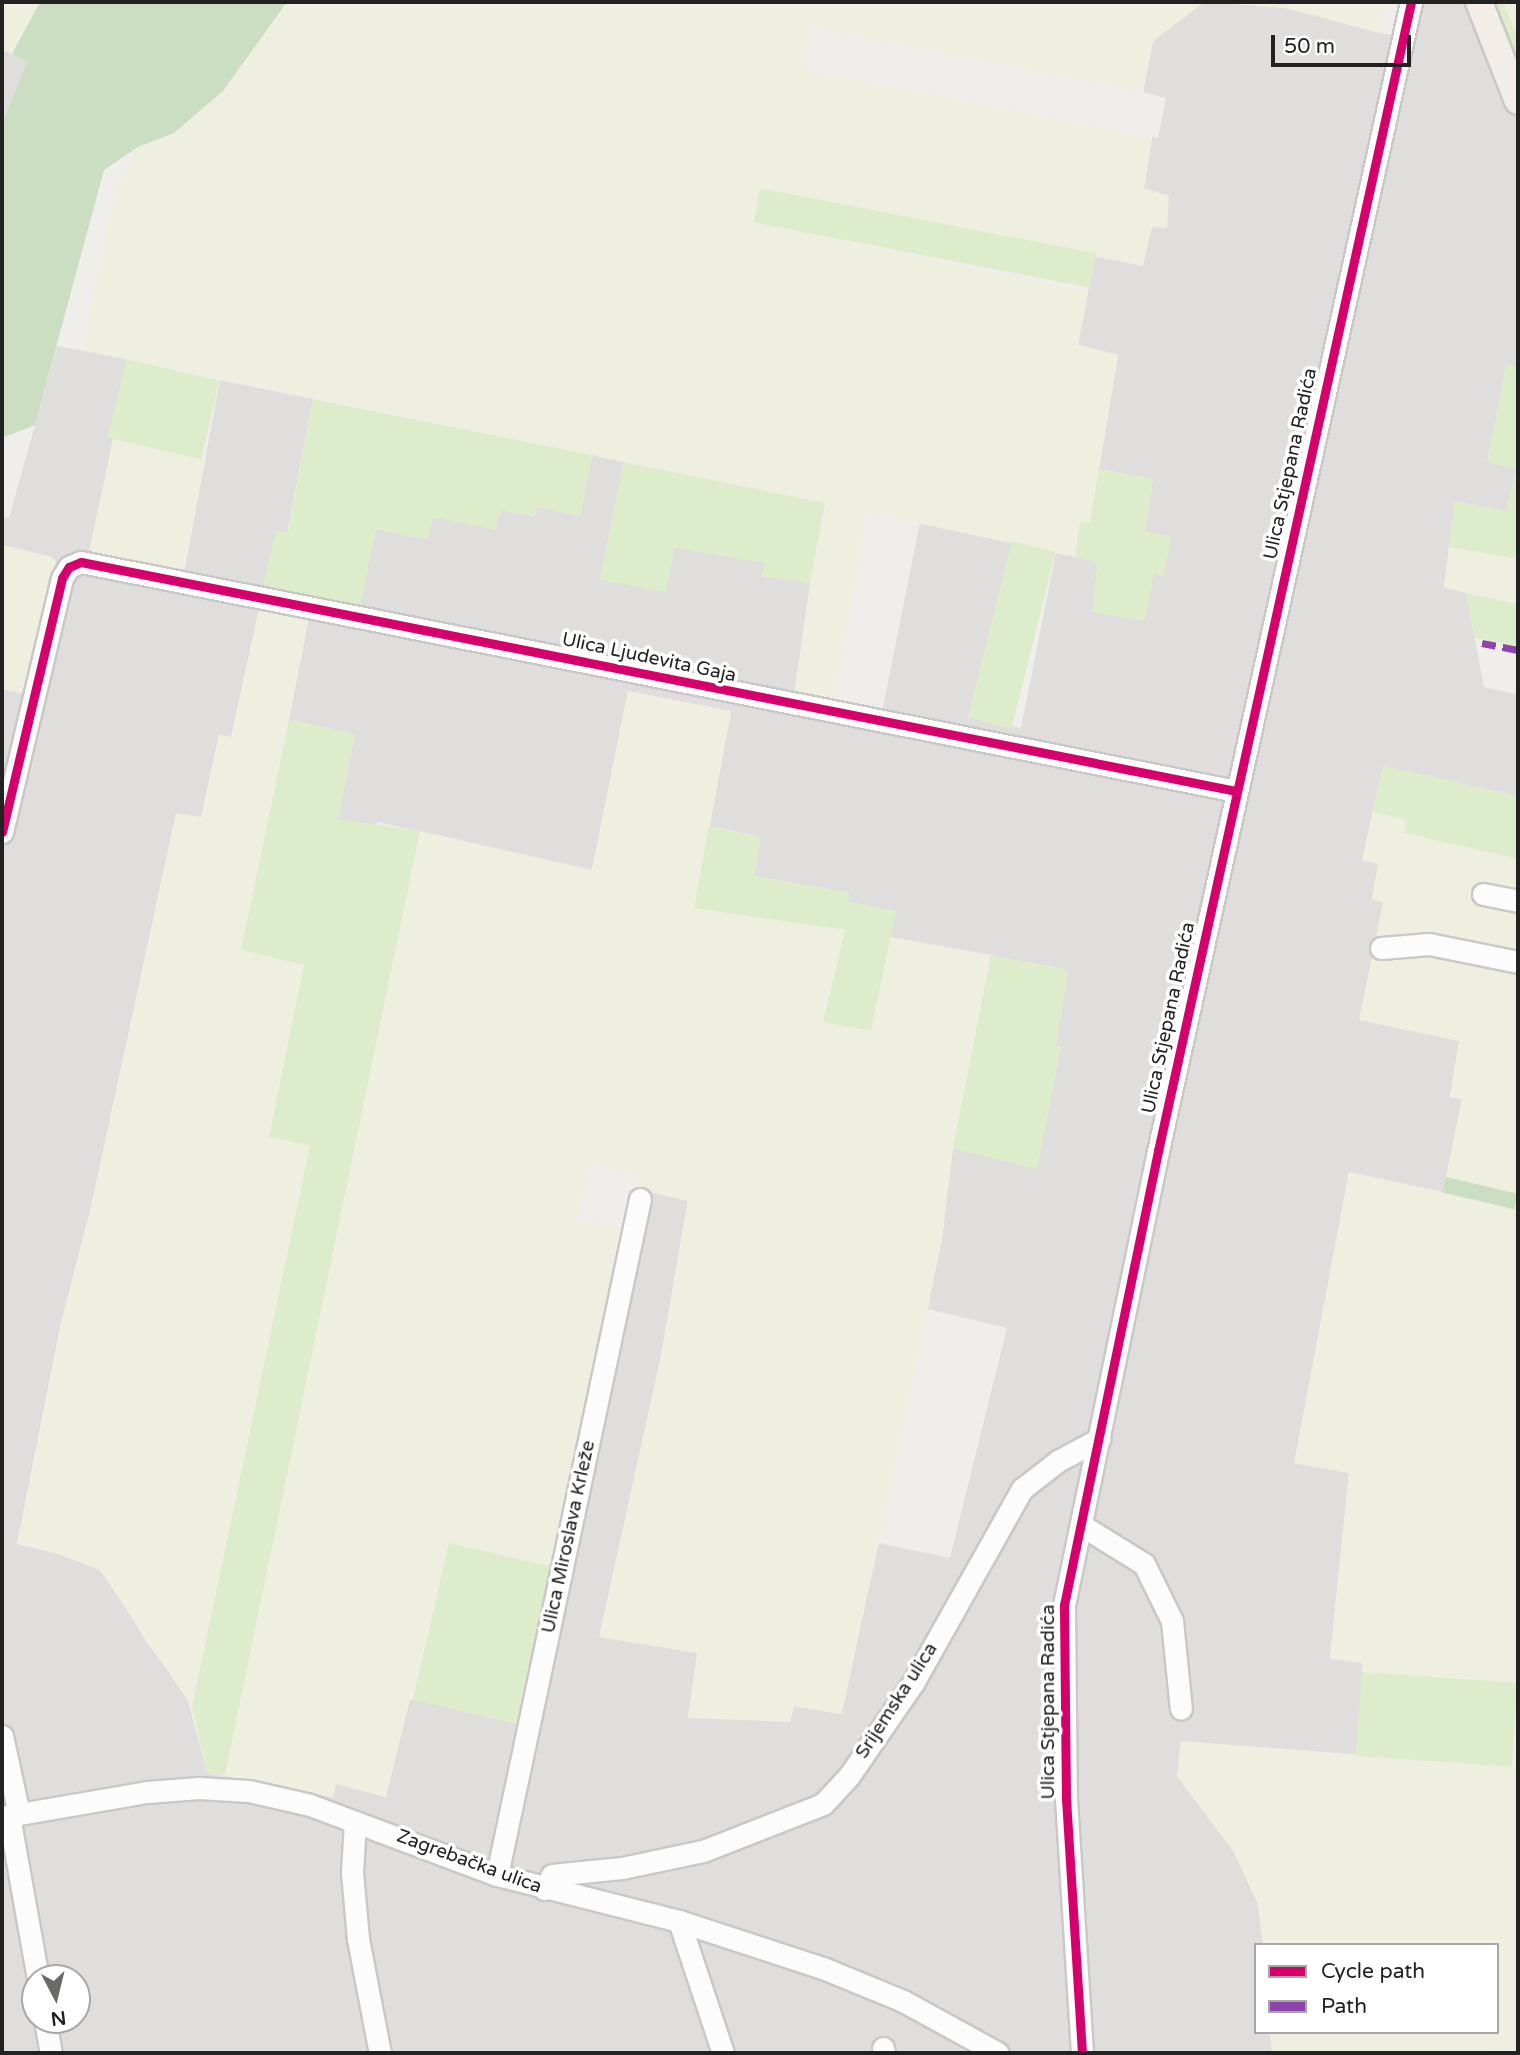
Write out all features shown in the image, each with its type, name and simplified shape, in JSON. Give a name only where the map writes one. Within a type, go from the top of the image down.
[{"type":"main road","points":[[1479,2],[1518,101]]},
{"type":"street","name":"Ulica Stjepana Radića","points":[[1082,2053],[1066,1800],[1064,1605],[1236,791],[1411,2]]},
{"type":"street","name":"Ulica Ljudevita Gaja","points":[[2,832],[62,578],[69,567],[97,563],[867,722],[1236,791]]},
{"type":"street","points":[[1483,894],[1518,901]]},
{"type":"street","points":[[1381,948],[1429,944],[1518,962]]},
{"type":"street","name":"Ulica Miroslava Krleže","points":[[497,1875],[640,1199]]},
{"type":"street","name":"Srijemska ulica","points":[[544,1889],[552,1875],[622,1868],[703,1851],[808,1812],[831,1797],[913,1683],[1022,1489],[1058,1461],[1100,1440]]},
{"type":"street","points":[[1081,1525],[1144,1564],[1172,1621],[1181,1709]]},
{"type":"street","points":[[2,1736],[10,1816],[36,1964]]},
{"type":"street","name":"Zagrebačka ulica","points":[[10,1816],[147,1792],[222,1787],[310,1805],[497,1875],[544,1889],[616,1904],[823,1968],[903,2001],[998,2053]]},
{"type":"street","points":[[355,1822],[352,1872],[358,1940],[380,2053]]},
{"type":"street","points":[[616,1904],[622,1868]]},
{"type":"street","points":[[679,1922],[723,2053]]},
{"type":"street","points":[[48,2034],[51,2053]]},
{"type":"shaded area","points":[[1204,2],[1286,8],[1396,37],[1402,2],[1489,2],[1518,72],[1518,367],[1507,365],[1487,461],[1516,468],[1507,511],[1455,501],[1444,587],[1466,593],[1484,687],[1518,695],[1518,796],[1383,766],[1362,860],[1379,863],[1372,899],[1383,902],[1459,1041],[1450,1096],[1462,1099],[1443,1193],[1349,1173],[1295,1462],[1349,1473],[1330,1658],[1363,1663],[1356,1756],[1181,1742],[1177,1776],[1234,1852],[1258,1904],[1263,1943],[1254,1943],[1254,2034],[1270,2034],[1272,2053],[2,2053],[2,689],[26,694],[52,557],[2,545],[2,517],[9,518],[57,346],[126,359],[93,555],[184,573],[220,380],[313,399],[287,534],[276,531],[231,737],[219,735],[201,818],[176,814],[91,1207],[61,1323],[17,1544],[75,1558],[100,1570],[113,1586],[147,1643],[186,1693],[207,1773],[332,1797],[336,1783],[386,1797],[409,1699],[525,1722],[636,1189],[688,1200],[661,1355],[698,1653],[688,1718],[794,1706],[841,1714],[879,1543],[950,1558],[1007,1328],[928,1309],[953,1148],[1037,1168],[1061,1047],[1056,1046],[1068,970],[890,937],[895,911],[849,902],[849,893],[754,876],[760,837],[709,826],[731,712],[628,691],[592,870],[377,822],[376,828],[338,819],[355,734],[289,720],[313,598],[360,604],[376,529],[428,539],[432,517],[495,529],[500,510],[534,516],[536,507],[580,516],[592,455],[624,462],[600,580],[675,547],[765,563],[762,576],[810,583],[794,695],[882,712],[920,522],[1012,541],[976,718],[1021,728],[1056,552],[1098,562],[1092,612],[1154,573],[1164,575],[1170,538],[1145,532],[1153,479],[1099,469],[1118,355],[1078,345],[1095,256],[1143,265],[1152,226],[1166,228],[1144,188],[1152,137],[1158,138],[1166,98],[1143,92],[1153,41]]},
{"type":"shaded area","points":[[2,49],[27,62],[2,123]]},
{"type":"green space","points":[[2,2],[40,2],[12,54],[2,49]]},
{"type":"green space","points":[[40,2],[287,2],[223,91],[174,133],[138,147],[104,170],[35,425],[2,438],[2,123],[27,62],[12,54]]},
{"type":"green space","points":[[287,2],[1204,2],[1153,41],[1143,92],[809,27],[801,69],[1152,137],[1144,188],[1169,196],[1167,228],[1152,227],[1143,266],[760,188],[752,222],[1088,292],[1078,345],[1118,355],[1090,523],[1080,521],[1075,557],[867,512],[833,703],[794,695],[824,503],[82,350],[114,197],[138,147],[175,133],[223,91]]},
{"type":"green space","points":[[1233,2],[1384,2],[1379,33],[1286,8]]},
{"type":"green space","points":[[1489,2],[1503,2],[1518,38],[1518,72]]},
{"type":"green space","points":[[1503,2],[1518,2],[1518,38]]},
{"type":"green space","points":[[760,188],[1096,253],[1089,288],[753,222]]},
{"type":"green space","points":[[126,359],[220,381],[201,460],[108,438]]},
{"type":"green space","points":[[1506,365],[1518,367],[1518,559],[1449,547],[1455,501],[1507,511],[1516,469],[1487,462]]},
{"type":"green space","points":[[313,399],[592,455],[580,516],[537,507],[535,516],[500,510],[496,530],[433,517],[428,539],[376,529],[360,605],[263,588],[276,531],[288,533]]},
{"type":"green space","points":[[113,439],[206,459],[181,574],[88,554]]},
{"type":"green space","points":[[624,462],[825,503],[810,583],[762,576],[765,563],[675,547],[666,592],[600,580]]},
{"type":"green space","points":[[1099,469],[1153,479],[1145,531],[1171,537],[1164,576],[1154,574],[1145,621],[1092,612],[1098,563],[1075,557],[1080,521],[1090,523]]},
{"type":"green space","points":[[1012,541],[1056,552],[1012,728],[968,718]]},
{"type":"green space","points":[[2,545],[52,557],[56,562],[26,694],[2,689]]},
{"type":"green space","points":[[1449,547],[1518,559],[1518,604],[1444,587]]},
{"type":"green space","points":[[1466,593],[1518,604],[1518,646],[1475,638]]},
{"type":"green space","points":[[260,603],[310,613],[241,950],[304,965],[269,1136],[310,1145],[192,1707],[100,1570],[29,1543],[17,1544],[61,1323],[91,1207],[176,813],[201,817],[219,735],[232,737]]},
{"type":"green space","points":[[628,691],[731,711],[695,908],[845,930],[823,1022],[871,1030],[890,937],[991,955],[953,1148],[942,1240],[842,1714],[794,1706],[790,1722],[688,1718],[697,1653],[599,1637],[661,1355],[688,1201],[636,1189],[638,1175],[590,1163],[576,1218],[627,1230],[558,1568],[449,1543],[386,1797],[336,1784],[333,1797],[225,1775],[420,831],[592,870]]},
{"type":"green space","points":[[289,720],[355,734],[338,819],[420,831],[225,1775],[207,1773],[192,1707],[310,1146],[269,1137],[304,965],[241,950]]},
{"type":"green space","points":[[1383,766],[1518,796],[1518,859],[1405,833],[1406,820],[1373,812]]},
{"type":"green space","points":[[1373,812],[1406,820],[1405,833],[1518,859],[1518,1193],[1446,1177],[1462,1099],[1450,1097],[1459,1041],[1359,1020],[1383,903],[1372,899],[1378,864],[1362,860]]},
{"type":"green space","points":[[709,826],[760,837],[754,876],[849,893],[849,902],[896,911],[871,1031],[823,1022],[845,930],[694,908]]},
{"type":"green space","points":[[991,955],[1068,970],[1056,1045],[1061,1047],[1037,1169],[953,1148]]},
{"type":"green space","points":[[1349,1172],[1518,1208],[1518,1683],[1362,1672],[1363,1663],[1330,1659],[1349,1473],[1294,1463]]},
{"type":"green space","points":[[1446,1177],[1518,1194],[1515,1209],[1442,1193]]},
{"type":"green space","points":[[449,1543],[558,1568],[522,1725],[413,1700]]},
{"type":"green space","points":[[1362,1672],[1518,1683],[1512,1767],[1356,1756]]},
{"type":"green space","points":[[1181,1741],[1518,1767],[1518,2050],[1272,2053],[1270,2034],[1499,2034],[1499,1943],[1263,1943],[1258,1904],[1234,1852],[1177,1776]]},
{"type":"marked path","points":[[1482,643],[1518,650]]},
{"type":"cycle path","points":[[1082,2053],[1066,1800],[1064,1605],[1158,1151],[1411,2]]},
{"type":"cycle path","points":[[2,832],[62,578],[69,567],[81,562],[1236,791]]}]
